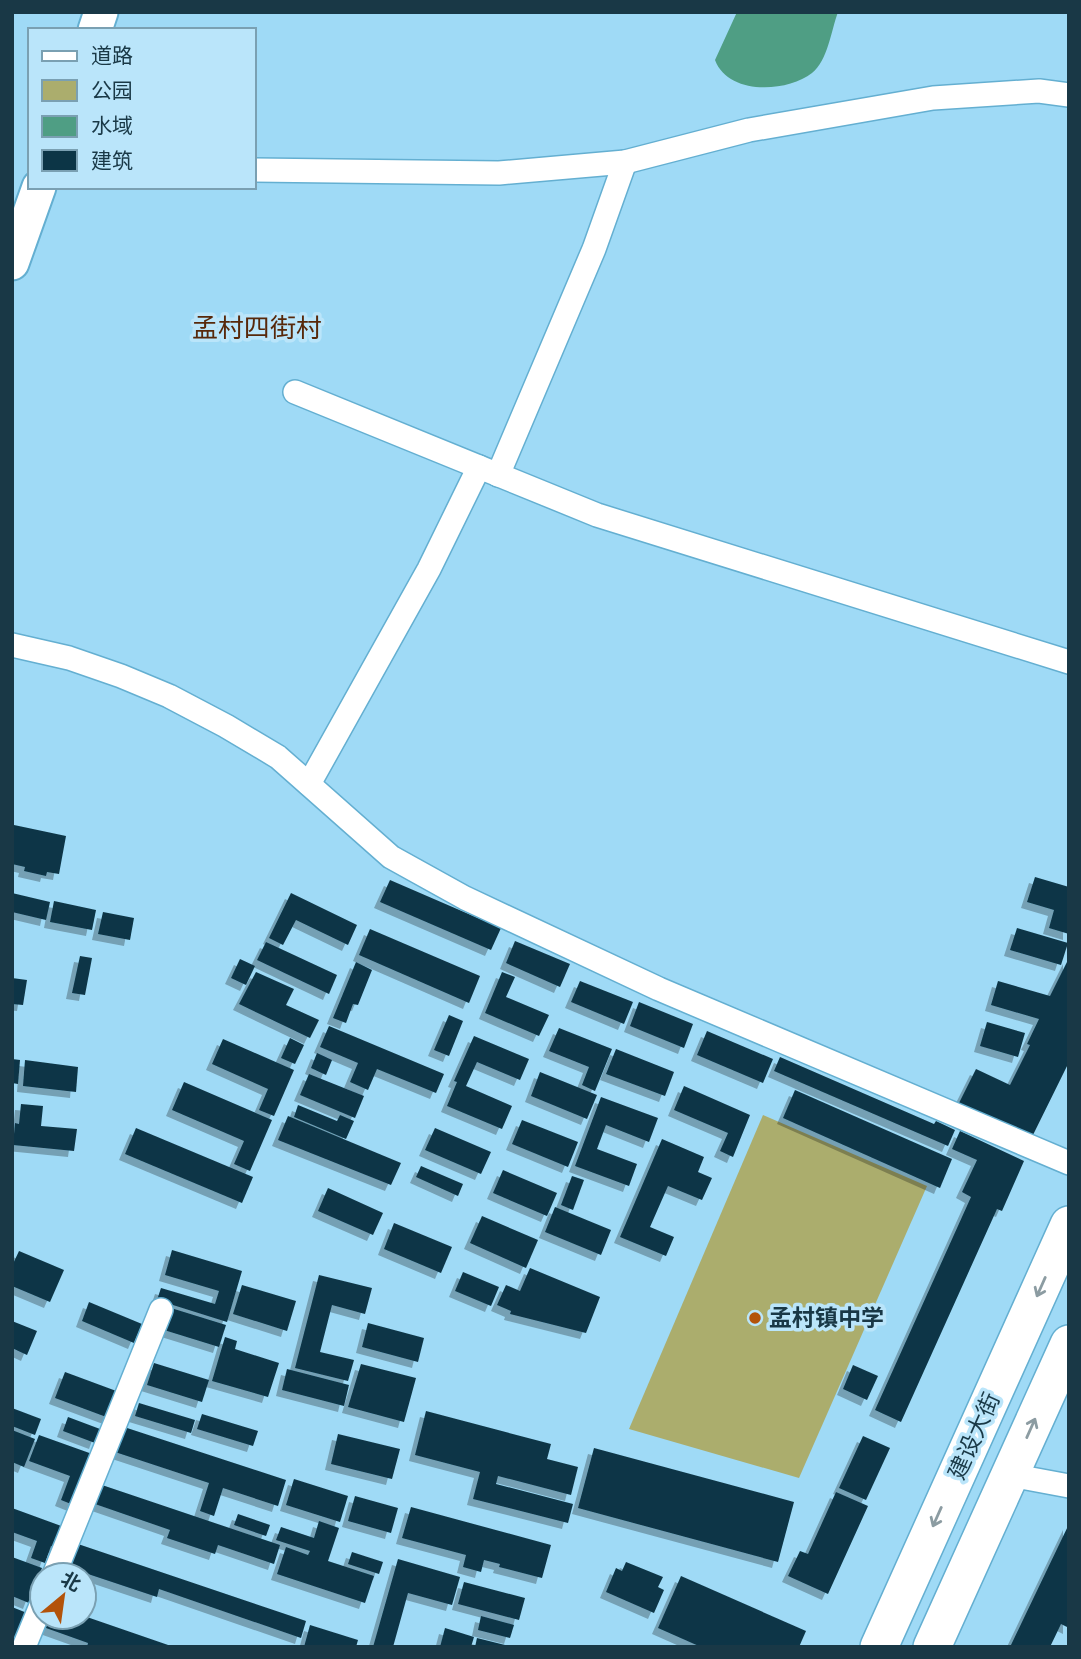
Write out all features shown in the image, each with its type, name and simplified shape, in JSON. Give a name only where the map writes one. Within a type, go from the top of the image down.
[{"type":"main road","points":[[12,263],[38,189]]},
{"type":"main road","name":"建设大街","points":[[879,1647],[1069,1225]]},
{"type":"main road","points":[[932,1647],[1069,1344]]},
{"type":"street","points":[[256,170],[499,173],[625,162],[749,130],[933,98],[1039,92],[1069,95]]},
{"type":"street","points":[[309,784],[429,569],[489,471],[594,249],[625,162]]},
{"type":"street","points":[[295,392],[597,515],[1069,662]]},
{"type":"street","points":[[12,645],[69,659],[169,696],[278,757],[391,857],[466,898],[659,989],[1069,1163]]},
{"type":"street","points":[[60,1561],[161,1310]]},
{"type":"street","points":[[1010,1475],[1069,1486]]},
{"type":"green space","points":[[763,1115],[927,1186],[799,1478],[629,1429]]},
{"type":"water","points":[[737,12],[838,12],[822,61],[812,73],[788,84],[759,87],[732,80],[715,60]]},
{"type":"building","points":[[14,825],[66,836],[59,874],[47,872],[46,876],[24,871],[25,867],[12,864]]},
{"type":"building","points":[[1035,877],[1069,887],[1069,934],[1049,928],[1054,910],[1027,902]]},
{"type":"building","points":[[390,880],[501,928],[491,950],[380,902]]},
{"type":"building","points":[[12,893],[50,902],[46,920],[12,912]]},
{"type":"building","points":[[291,893],[357,925],[348,945],[296,920],[283,945],[269,938]]},
{"type":"building","points":[[54,901],[96,910],[92,930],[50,922]]},
{"type":"building","points":[[103,912],[134,918],[130,940],[98,934]]},
{"type":"building","points":[[1017,928],[1068,943],[1061,965],[1010,950]]},
{"type":"building","points":[[370,929],[480,976],[469,1003],[359,955]]},
{"type":"building","points":[[515,941],[570,964],[560,987],[506,963]]},
{"type":"building","points":[[266,942],[337,975],[329,994],[257,960]]},
{"type":"building","points":[[80,956],[92,958],[85,995],[72,993]]},
{"type":"building","points":[[1069,958],[1069,1062],[1031,1139],[959,1103],[976,1069],[1010,1085],[1030,1045],[1027,1044],[1039,1019],[991,1005],[998,981],[1050,996]]},
{"type":"building","points":[[240,959],[255,966],[246,985],[231,978]]},
{"type":"building","points":[[356,962],[372,970],[358,1005],[353,1004],[346,1023],[333,1018]]},
{"type":"building","points":[[256,972],[294,989],[286,1005],[319,1020],[310,1038],[239,1004]]},
{"type":"building","points":[[502,972],[515,977],[506,997],[549,1015],[539,1036],[485,1013]]},
{"type":"building","points":[[12,978],[27,980],[23,1005],[12,1004]]},
{"type":"building","points":[[580,981],[633,1002],[624,1024],[571,1002]]},
{"type":"building","points":[[639,1002],[693,1024],[684,1048],[630,1026]]},
{"type":"building","points":[[449,1015],[463,1021],[449,1056],[434,1050]]},
{"type":"building","points":[[987,1022],[1025,1033],[1018,1057],[980,1046]]},
{"type":"building","points":[[329,1026],[444,1074],[436,1093],[377,1069],[368,1090],[350,1082],[358,1063],[320,1047]]},
{"type":"building","points":[[559,1028],[612,1049],[595,1091],[582,1085],[589,1067],[549,1051]]},
{"type":"building","points":[[707,1031],[773,1059],[763,1083],[697,1055]]},
{"type":"building","points":[[474,1036],[529,1059],[520,1080],[477,1062],[466,1086],[512,1106],[502,1129],[447,1106],[457,1082],[454,1081]]},
{"type":"building","points":[[290,1038],[304,1045],[295,1064],[281,1058]]},
{"type":"building","points":[[223,1039],[294,1070],[274,1116],[259,1110],[268,1089],[212,1064]]},
{"type":"building","points":[[616,1049],[674,1072],[665,1096],[606,1074]]},
{"type":"building","points":[[317,1053],[332,1060],[326,1075],[311,1068]]},
{"type":"building","points":[[780,1057],[934,1124],[936,1121],[955,1130],[948,1146],[774,1071]]},
{"type":"building","points":[[12,1059],[20,1060],[18,1084],[12,1083]]},
{"type":"building","points":[[25,1060],[78,1067],[76,1092],[23,1086]]},
{"type":"building","points":[[540,1072],[597,1095],[587,1119],[531,1096]]},
{"type":"building","points":[[309,1074],[364,1096],[355,1118],[300,1095]]},
{"type":"building","points":[[184,1082],[272,1120],[250,1171],[234,1164],[244,1141],[172,1110]]},
{"type":"building","points":[[684,1086],[750,1115],[733,1157],[720,1151],[728,1133],[674,1110]]},
{"type":"building","points":[[795,1090],[952,1159],[940,1188],[783,1118]]},
{"type":"building","points":[[601,1097],[658,1118],[649,1142],[606,1125],[597,1149],[637,1164],[629,1186],[575,1166]]},
{"type":"building","points":[[21,1104],[43,1106],[41,1126],[77,1129],[74,1151],[13,1145],[15,1123],[19,1124]]},
{"type":"building","points":[[298,1105],[337,1121],[340,1115],[354,1121],[346,1139],[294,1117]]},
{"type":"building","points":[[288,1116],[401,1163],[391,1185],[278,1140]]},
{"type":"building","points":[[522,1120],[578,1142],[568,1167],[512,1144]]},
{"type":"building","points":[[136,1128],[253,1177],[242,1203],[125,1154]]},
{"type":"building","points":[[435,1128],[491,1152],[481,1174],[425,1150]]},
{"type":"building","points":[[960,1131],[1024,1161],[1002,1211],[997,1209],[901,1422],[875,1410],[971,1197],[962,1192],[977,1160],[952,1149]]},
{"type":"building","points":[[662,1139],[704,1157],[698,1172],[712,1178],[702,1200],[668,1186],[650,1227],[674,1237],[666,1256],[620,1237]]},
{"type":"building","points":[[421,1166],[463,1184],[458,1196],[416,1177]]},
{"type":"building","points":[[503,1170],[557,1193],[547,1216],[493,1193]]},
{"type":"building","points":[[572,1176],[584,1180],[573,1210],[561,1205]]},
{"type":"building","points":[[328,1188],[383,1213],[373,1235],[318,1211]]},
{"type":"building","points":[[555,1207],[611,1230],[601,1255],[545,1232]]},
{"type":"building","points":[[482,1216],[538,1240],[526,1268],[470,1243]]},
{"type":"building","points":[[394,1223],[452,1247],[441,1273],[384,1249]]},
{"type":"building","points":[[172,1250],[242,1271],[227,1322],[157,1300],[161,1288],[215,1304],[219,1291],[165,1275]]},
{"type":"building","points":[[19,1251],[64,1270],[50,1302],[12,1286],[12,1266]]},
{"type":"building","points":[[530,1268],[600,1297],[586,1333],[510,1314],[511,1311],[497,1305],[506,1285],[520,1291]]},
{"type":"building","points":[[463,1272],[499,1287],[491,1306],[455,1291]]},
{"type":"building","points":[[319,1275],[372,1288],[365,1314],[332,1305],[320,1352],[354,1360],[348,1381],[295,1368]]},
{"type":"building","points":[[242,1285],[296,1301],[287,1331],[233,1314]]},
{"type":"building","points":[[89,1302],[142,1324],[134,1343],[82,1321]]},
{"type":"building","points":[[171,1308],[226,1325],[219,1347],[164,1330]]},
{"type":"building","points":[[12,1321],[37,1331],[27,1355],[12,1348]]},
{"type":"building","points":[[368,1323],[424,1338],[418,1362],[362,1347]]},
{"type":"building","points":[[225,1337],[237,1341],[235,1349],[279,1363],[268,1397],[212,1381]]},
{"type":"building","points":[[154,1363],[209,1380],[202,1402],[147,1385]]},
{"type":"building","points":[[361,1364],[416,1378],[404,1422],[348,1407]]},
{"type":"building","points":[[853,1365],[878,1376],[867,1400],[843,1389]]},
{"type":"building","points":[[287,1369],[349,1385],[344,1406],[282,1390]]},
{"type":"building","points":[[65,1372],[119,1392],[109,1418],[55,1398]]},
{"type":"building","points":[[139,1403],[195,1420],[191,1433],[135,1416]]},
{"type":"building","points":[[12,1408],[41,1419],[35,1435],[12,1426]]},
{"type":"building","points":[[426,1411],[551,1444],[547,1459],[578,1467],[571,1495],[498,1476],[496,1484],[573,1504],[568,1523],[473,1499],[480,1472],[415,1455]]},
{"type":"building","points":[[202,1414],[258,1431],[253,1446],[197,1429]]},
{"type":"building","points":[[68,1417],[100,1429],[95,1443],[63,1431]]},
{"type":"building","points":[[124,1427],[286,1480],[278,1506],[223,1488],[214,1516],[200,1511],[209,1483],[115,1452]]},
{"type":"building","points":[[12,1430],[35,1439],[24,1467],[12,1462]]},
{"type":"building","points":[[338,1434],[400,1449],[392,1479],[331,1464]]},
{"type":"building","points":[[39,1435],[95,1455],[76,1506],[61,1500],[70,1476],[29,1461]]},
{"type":"building","points":[[863,1436],[890,1448],[866,1500],[839,1488]]},
{"type":"building","points":[[594,1448],[794,1502],[778,1562],[578,1508]]},
{"type":"building","points":[[294,1479],[348,1496],[340,1522],[286,1505]]},
{"type":"building","points":[[102,1485],[280,1545],[274,1564],[218,1545],[215,1554],[167,1538],[170,1530],[95,1504]]},
{"type":"building","points":[[836,1492],[868,1506],[828,1594],[788,1576],[800,1551],[808,1554]]},
{"type":"building","points":[[355,1496],[398,1508],[391,1533],[348,1521]]},
{"type":"building","points":[[411,1507],[551,1545],[542,1578],[499,1567],[500,1564],[484,1560],[481,1572],[463,1567],[466,1555],[402,1538]]},
{"type":"building","points":[[12,1508],[64,1527],[56,1548],[51,1546],[46,1561],[31,1558],[37,1541],[12,1532]]},
{"type":"building","points":[[238,1514],[270,1525],[266,1536],[234,1525]]},
{"type":"building","points":[[319,1521],[339,1528],[328,1561],[374,1576],[365,1603],[277,1574],[286,1547],[308,1555],[310,1551],[276,1540],[281,1527],[314,1538]]},
{"type":"building","points":[[1069,1524],[1069,1628],[1061,1624],[1050,1647],[1010,1647]]},
{"type":"building","points":[[78,1544],[306,1621],[301,1638],[159,1589],[157,1597],[98,1577],[98,1561],[72,1561]]},
{"type":"building","points":[[352,1552],[383,1562],[379,1574],[348,1564]]},
{"type":"building","points":[[12,1557],[28,1563],[28,1603],[12,1596]]},
{"type":"building","points":[[398,1559],[460,1577],[452,1605],[408,1593],[393,1647],[373,1647]]},
{"type":"building","points":[[626,1562],[663,1577],[658,1587],[664,1590],[654,1613],[606,1592],[616,1568],[622,1571]]},
{"type":"building","points":[[681,1576],[806,1631],[799,1647],[701,1647],[658,1628]]},
{"type":"building","points":[[464,1582],[525,1598],[519,1620],[458,1604]]},
{"type":"building","points":[[12,1607],[27,1613],[16,1647],[12,1647]]},
{"type":"building","points":[[481,1616],[514,1625],[510,1638],[478,1630]]},
{"type":"building","points":[[98,1621],[171,1647],[87,1647],[88,1643],[54,1631],[98,1631]]},
{"type":"building","points":[[310,1625],[358,1640],[356,1647],[304,1647]]},
{"type":"building","points":[[445,1628],[474,1637],[471,1647],[440,1647]]},
{"type":"building","points":[[477,1638],[509,1646],[509,1647],[475,1647]]},
{"type":"place","name":"孟村镇中学","points":[[755,1318]]},
{"type":"district","name":"孟村四街村","points":[[257,328]]}]
